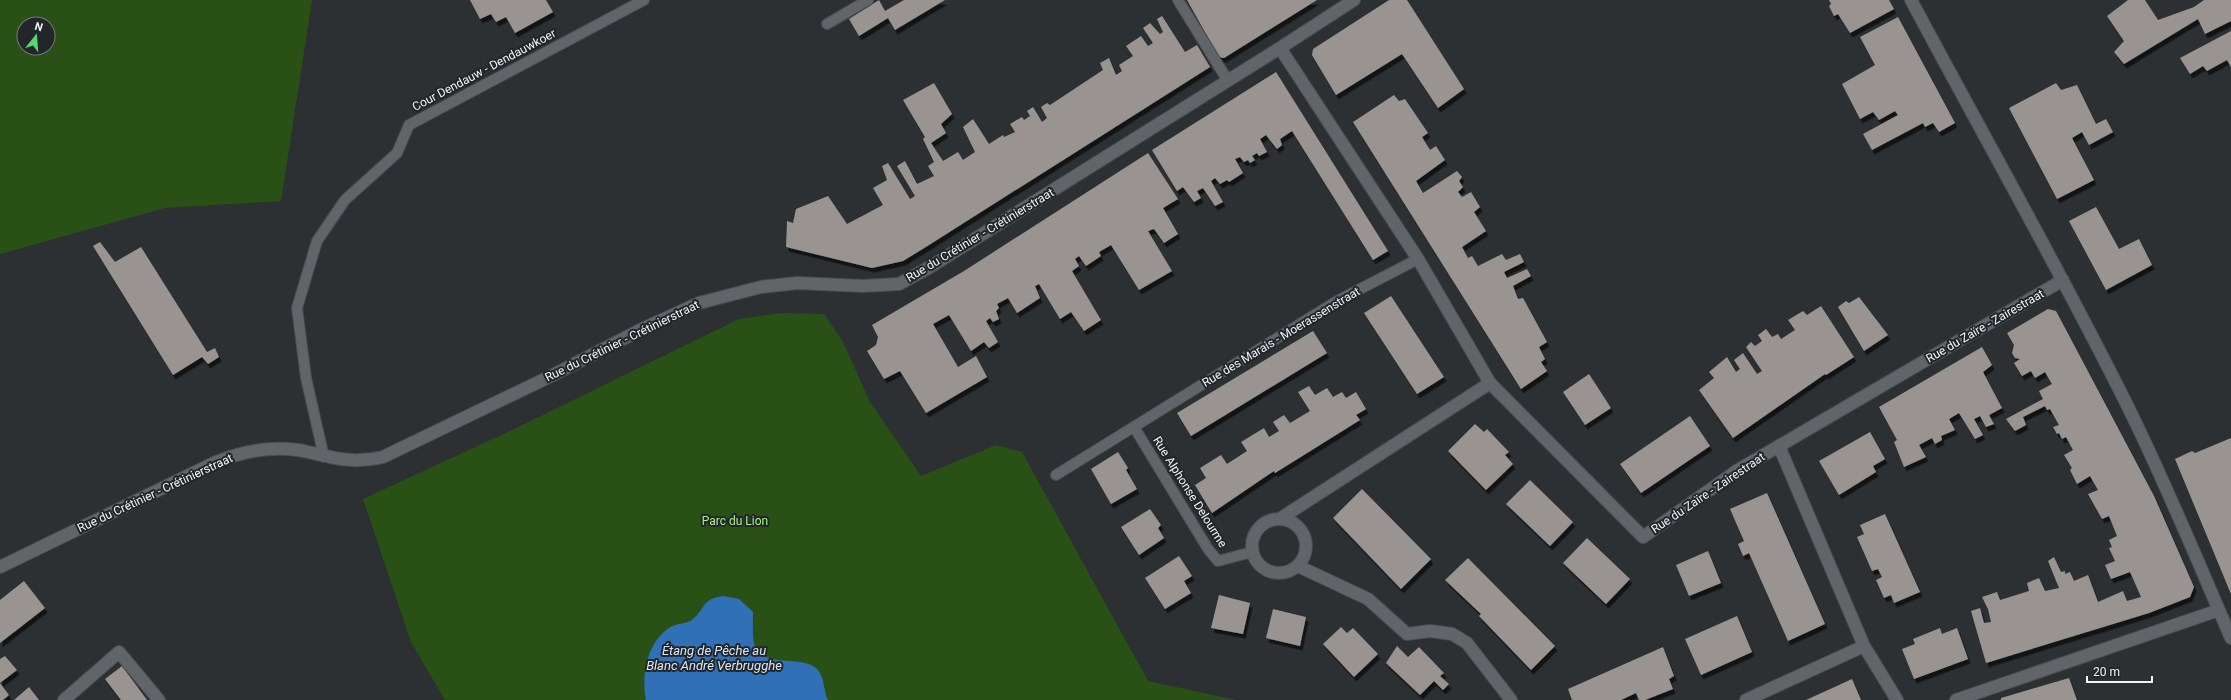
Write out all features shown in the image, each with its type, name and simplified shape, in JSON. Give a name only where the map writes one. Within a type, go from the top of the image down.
[{"type":"street","name":"Rue du Crétinier - Crétinierstraat","points":[[0,567],[225,459],[244,453],[277,449],[298,450],[340,460],[362,461],[383,458],[552,376],[644,328],[699,303],[761,287],[797,283],[863,286],[899,284],[930,267],[1228,81],[1354,0]]},
{"type":"street","points":[[1911,0],[2063,280],[2128,406],[2176,506],[2231,638]]},
{"type":"street","points":[[1280,48],[1418,259]]},
{"type":"street","name":"Rue du Zaïre - Zairestraat","points":[[1418,259],[1490,382],[1643,537],[1738,470],[2063,280]]},
{"type":"street","points":[[1281,518],[1297,526],[1304,537],[1306,551],[1298,566],[1288,572],[1274,573],[1257,563],[1252,552],[1254,534],[1267,521],[1281,518],[1490,382]]},
{"type":"street","points":[[1779,446],[1864,646],[1897,700]]},
{"type":"street","points":[[1298,566],[1368,599],[1407,634],[1430,631],[1452,634],[1467,643],[1512,700]]},
{"type":"street","points":[[1956,700],[2219,610]]},
{"type":"street","points":[[1746,700],[1864,646]]},
{"type":"street","points":[[64,700],[119,652],[159,700]]},
{"type":"lane","name":"Cour Dendauw - Dendauwkoer","points":[[324,457],[306,378],[297,308],[317,240],[345,200],[397,153],[409,125],[644,0]]},
{"type":"lane","points":[[827,24],[868,0]]},
{"type":"lane","points":[[1178,0],[1228,81]]},
{"type":"lane","name":"Rue des Marais - Moerassenstraat","points":[[1056,475],[1337,301],[1418,259]]},
{"type":"lane","name":"Rue Alphonse Delourme","points":[[1134,427],[1208,548],[1218,560],[1252,552]]},
{"type":"green space","points":[[0,0],[312,0],[281,201],[165,208],[0,254]]},
{"type":"green space","name":"Parc du Lion","points":[[781,313],[824,314],[842,340],[870,402],[921,476],[996,445],[1022,452],[1148,681],[1236,700],[445,700],[411,642],[363,499],[508,432],[739,319]]},
{"type":"water","name":"Étang de Pêche au Blanc André Verbrugghe","points":[[723,596],[739,599],[753,612],[753,639],[758,651],[764,656],[772,659],[801,662],[817,669],[823,680],[828,700],[646,700],[644,680],[645,670],[647,660],[655,642],[661,634],[669,628],[692,620],[707,602],[716,597]]},
{"type":"building","points":[[470,0],[546,0],[553,12],[515,33],[506,17],[496,22],[491,14],[480,19]]},
{"type":"building","points":[[879,0],[885,11],[904,0],[945,0],[895,30],[888,18],[859,36],[849,19]]},
{"type":"building","points":[[1187,0],[1317,0],[1224,58],[1219,57]]},
{"type":"building","points":[[1389,0],[1407,0],[1464,89],[1438,108],[1402,54],[1336,95],[1312,55],[1313,49]]},
{"type":"building","points":[[1829,0],[1889,0],[1894,9],[1850,33],[1838,14],[1834,16],[1829,6],[1831,4]]},
{"type":"building","points":[[2128,0],[2145,0],[2158,20],[2194,7],[2204,0],[2231,0],[2231,21],[2205,34],[2198,19],[2124,64],[2114,52],[2124,41],[2107,16]]},
{"type":"building","points":[[1162,16],[1185,52],[1197,45],[1210,67],[903,261],[872,268],[786,247],[787,221],[793,223],[796,209],[828,196],[847,224],[883,205],[873,188],[887,180],[882,166],[888,163],[910,199],[915,196],[897,166],[905,161],[917,184],[934,176],[928,166],[934,162],[923,139],[925,137],[903,100],[934,83],[952,114],[941,124],[946,133],[931,143],[943,161],[958,152],[963,160],[975,152],[963,127],[973,119],[989,144],[1003,135],[1004,137],[1015,132],[1010,124],[1022,117],[1024,120],[1030,116],[1027,111],[1033,107],[1042,122],[1047,118],[1041,107],[1047,103],[1050,105],[1103,70],[1100,63],[1109,58],[1116,75],[1122,71],[1119,65],[1133,56],[1126,46],[1141,36],[1148,46],[1153,43],[1143,28],[1150,23],[1160,34],[1163,32],[1157,19]]},
{"type":"building","points":[[1898,17],[1955,123],[1939,132],[1933,123],[1925,127],[1923,123],[1872,150],[1863,134],[1898,115],[1895,111],[1879,120],[1873,112],[1860,119],[1842,84],[1875,65],[1860,37]]},
{"type":"building","points":[[2231,31],[2231,67],[2227,60],[2207,71],[2203,66],[2190,74],[2180,58]]},
{"type":"building","points":[[1276,72],[1388,251],[1373,260],[1292,131],[1280,139],[1282,145],[1277,149],[1266,135],[1260,139],[1267,152],[1259,156],[1257,153],[1252,156],[1255,160],[1250,163],[1248,160],[1244,162],[1240,157],[1235,159],[1243,173],[1229,182],[1227,180],[1220,184],[1215,178],[1211,181],[1223,202],[1215,206],[1203,188],[1197,191],[1201,198],[1194,202],[1183,187],[1177,191],[1152,150]]},
{"type":"building","points":[[2056,83],[2061,90],[2077,85],[2096,124],[2106,119],[2113,132],[2089,145],[2082,132],[2072,138],[2094,180],[2057,199],[2009,108]]},
{"type":"building","points":[[1394,95],[1399,101],[1405,99],[1428,133],[1422,137],[1430,150],[1436,146],[1445,160],[1416,181],[1423,193],[1457,171],[1462,177],[1459,181],[1463,187],[1458,192],[1462,197],[1471,192],[1480,207],[1474,212],[1486,231],[1462,247],[1468,258],[1472,256],[1478,266],[1502,254],[1506,260],[1520,254],[1524,262],[1504,272],[1507,278],[1527,269],[1531,276],[1513,286],[1518,299],[1523,298],[1547,342],[1539,347],[1545,359],[1541,362],[1547,371],[1521,389],[1353,122]]},
{"type":"building","points":[[1148,153],[1178,199],[1163,208],[1178,234],[1164,243],[1154,229],[1148,231],[1172,271],[1139,290],[1111,245],[1099,252],[1101,256],[1086,266],[1079,256],[1075,259],[1079,266],[1072,271],[1101,320],[1084,331],[1071,312],[1060,319],[1039,284],[1035,286],[1040,298],[1017,313],[1008,298],[997,304],[999,308],[996,311],[999,319],[993,322],[990,318],[986,321],[998,342],[989,348],[984,342],[971,351],[949,315],[933,324],[958,367],[976,356],[987,377],[926,413],[900,371],[884,379],[867,351],[876,345],[878,337],[872,325],[964,271]]},
{"type":"building","points":[[2096,207],[2119,249],[2139,239],[2152,265],[2106,290],[2069,221]]},
{"type":"building","points":[[100,242],[115,262],[141,247],[207,352],[215,348],[219,357],[208,364],[202,357],[173,375],[93,246]]},
{"type":"building","points":[[1391,296],[1444,377],[1417,394],[1364,313]]},
{"type":"building","points":[[1859,297],[1888,335],[1864,351],[1838,307],[1846,301],[1849,303]]},
{"type":"building","points":[[1821,306],[1854,357],[1826,375],[1825,374],[1733,438],[1699,390],[1714,378],[1709,372],[1727,357],[1736,372],[1740,369],[1734,360],[1743,353],[1757,374],[1762,371],[1746,347],[1751,342],[1755,346],[1762,341],[1758,335],[1766,329],[1772,337],[1778,334],[1781,339],[1795,330],[1788,320],[1803,311],[1807,315]]},
{"type":"building","points":[[2048,309],[2056,311],[2154,496],[2194,587],[2190,597],[2149,613],[1986,663],[1971,611],[1980,608],[1984,623],[1991,622],[1988,609],[1982,597],[1997,592],[2000,600],[2029,591],[2027,583],[2039,578],[2045,591],[2059,588],[2048,561],[2054,557],[2061,572],[2065,571],[2065,574],[2070,572],[2074,581],[2088,575],[2098,602],[2123,591],[2127,601],[2141,597],[2130,572],[2111,579],[2105,565],[2115,561],[2109,548],[2112,547],[2109,540],[2117,536],[2109,516],[2102,519],[2088,494],[2098,490],[2090,476],[2077,484],[2070,470],[2072,468],[2064,455],[2073,450],[2066,437],[2062,439],[2053,427],[2059,425],[2050,409],[2047,410],[2045,406],[2023,417],[2026,425],[2015,431],[2006,419],[2043,399],[2039,391],[2052,384],[2045,372],[2035,378],[2031,371],[2022,376],[2014,363],[2020,359],[2015,358],[2012,353],[2014,345],[2007,333]]},
{"type":"building","points":[[1313,331],[1327,353],[1191,436],[1177,413]]},
{"type":"building","points":[[1982,347],[1992,365],[1983,372],[2002,408],[1989,415],[1994,424],[1986,427],[1980,416],[1974,419],[1983,435],[1975,439],[1959,413],[1949,419],[1955,430],[1941,436],[1942,440],[1935,444],[1932,438],[1919,445],[1926,457],[1904,467],[1894,442],[1897,440],[1879,407]]},
{"type":"building","points":[[1589,374],[1611,408],[1585,425],[1563,392]]},
{"type":"building","points":[[1309,386],[1315,395],[1327,388],[1333,397],[1342,392],[1346,398],[1356,392],[1366,409],[1356,415],[1360,420],[1275,473],[1274,471],[1212,513],[1195,485],[1206,478],[1200,468],[1221,455],[1227,464],[1247,451],[1241,442],[1264,428],[1269,437],[1279,431],[1273,422],[1284,415],[1290,423],[1310,411],[1298,392]]},
{"type":"building","points":[[1690,416],[1710,446],[1641,493],[1620,464]]},
{"type":"building","points":[[1475,424],[1484,432],[1487,429],[1509,452],[1505,455],[1513,464],[1486,490],[1448,451]]},
{"type":"building","points":[[1870,432],[1885,459],[1873,466],[1876,472],[1839,495],[1819,461]]},
{"type":"building","points":[[2231,438],[2231,594],[2175,459],[2192,451],[2195,453]]},
{"type":"building","points":[[1118,452],[1128,468],[1126,470],[1137,489],[1111,504],[1091,469]]},
{"type":"building","points":[[1530,480],[1573,522],[1550,546],[1506,504]]},
{"type":"building","points":[[1362,489],[1431,559],[1401,589],[1333,518]]},
{"type":"building","points":[[1767,493],[1825,624],[1788,641],[1749,553],[1743,556],[1738,544],[1744,541],[1730,509]]},
{"type":"building","points":[[1150,509],[1161,525],[1158,528],[1164,538],[1139,555],[1121,527]]},
{"type":"building","points":[[1885,514],[1920,592],[1894,603],[1891,595],[1884,598],[1876,580],[1882,577],[1878,569],[1872,571],[1857,537],[1864,534],[1860,525]]},
{"type":"building","points":[[1587,538],[1630,579],[1606,604],[1563,563]]},
{"type":"building","points":[[1708,551],[1721,583],[1689,596],[1676,565]]},
{"type":"building","points":[[1179,556],[1192,576],[1184,581],[1191,593],[1165,609],[1145,578]]},
{"type":"building","points":[[1468,558],[1555,646],[1531,670],[1479,616],[1481,614],[1445,580]]},
{"type":"building","points":[[24,581],[45,608],[0,643],[0,600]]},
{"type":"building","points":[[1219,595],[1250,603],[1243,634],[1211,628]]},
{"type":"building","points":[[1273,609],[1306,617],[1300,646],[1266,638]]},
{"type":"building","points":[[1737,616],[1752,652],[1701,675],[1685,639]]},
{"type":"building","points":[[1341,627],[1347,633],[1353,628],[1378,654],[1354,677],[1323,644]]},
{"type":"building","points":[[1940,628],[1942,634],[1957,628],[1968,659],[1914,679],[1902,649],[1915,644],[1913,639]]},
{"type":"building","points":[[1397,646],[1408,657],[1419,647],[1444,673],[1440,676],[1449,684],[1443,690],[1434,681],[1420,695],[1386,663]]},
{"type":"building","points":[[1663,647],[1674,676],[1669,679],[1673,689],[1645,700],[1639,700],[1636,693],[1621,700],[1572,700],[1568,689]]},
{"type":"building","points":[[5,656],[17,670],[0,683],[0,659]]},
{"type":"building","points":[[122,666],[147,700],[121,700],[105,679]]},
{"type":"building","points":[[2069,678],[2077,700],[2001,700],[2001,698]]},
{"type":"building","points":[[1852,679],[1861,700],[1806,700],[1828,690]]},
{"type":"building","points":[[0,683],[9,695],[3,700],[0,700]]},
{"type":"building","points":[[29,687],[39,700],[14,700]]}]
